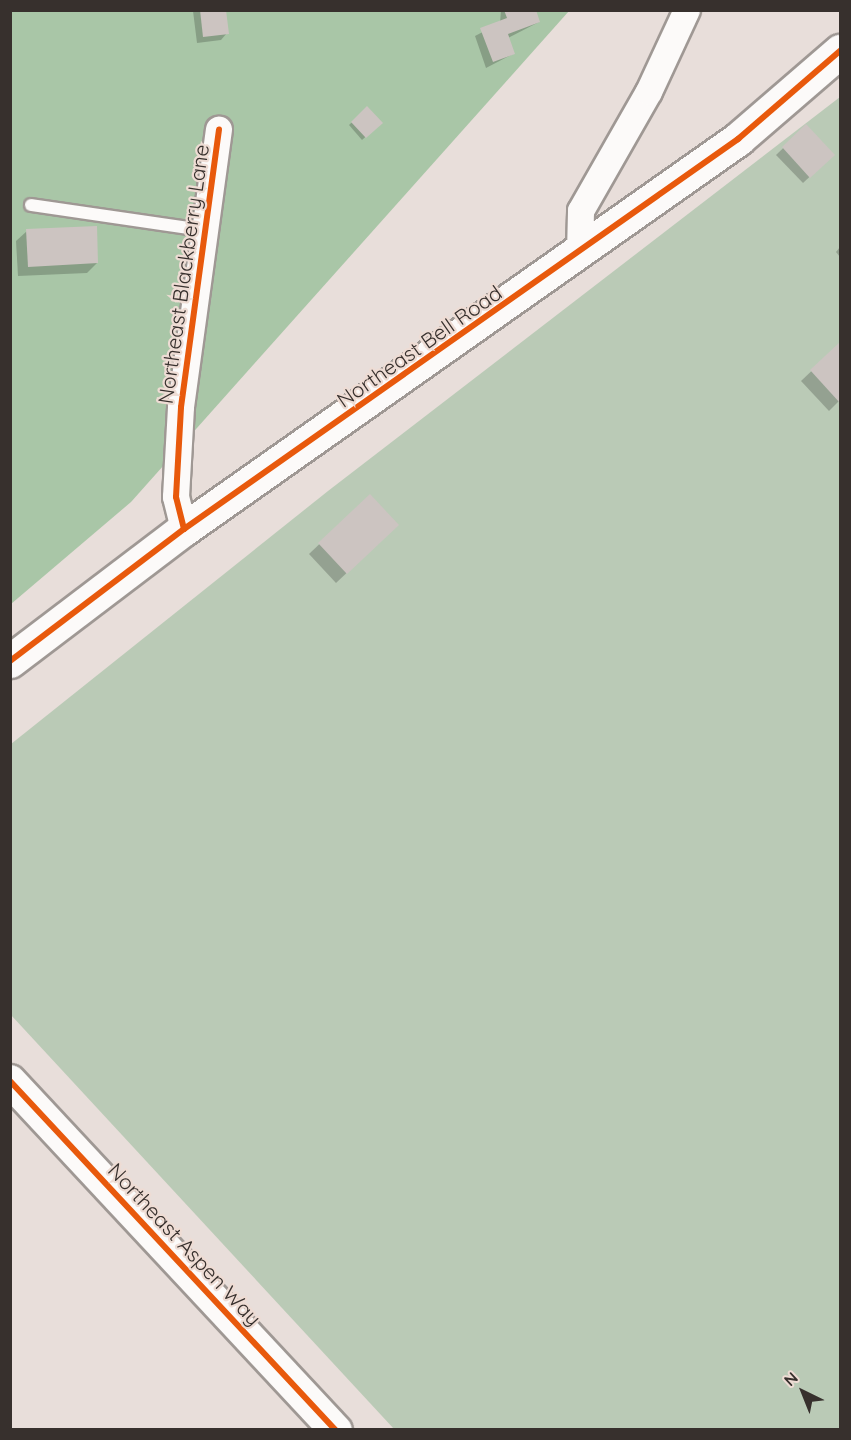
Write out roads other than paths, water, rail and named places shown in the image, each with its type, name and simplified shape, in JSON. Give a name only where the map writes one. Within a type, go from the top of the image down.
[{"type":"main road","name":"Northeast Bell Road","points":[[10,661],[184,529],[580,254],[738,139],[840,51]]},
{"type":"street","points":[[580,254],[581,211],[649,92],[687,10]]},
{"type":"street","name":"Northeast Blackberry Lane","points":[[184,529],[176,486],[203,230],[219,130]]},
{"type":"street","name":"Northeast Aspen Way","points":[[10,1082],[336,1430]]},
{"type":"lane","points":[[30,205],[203,230]]}]
